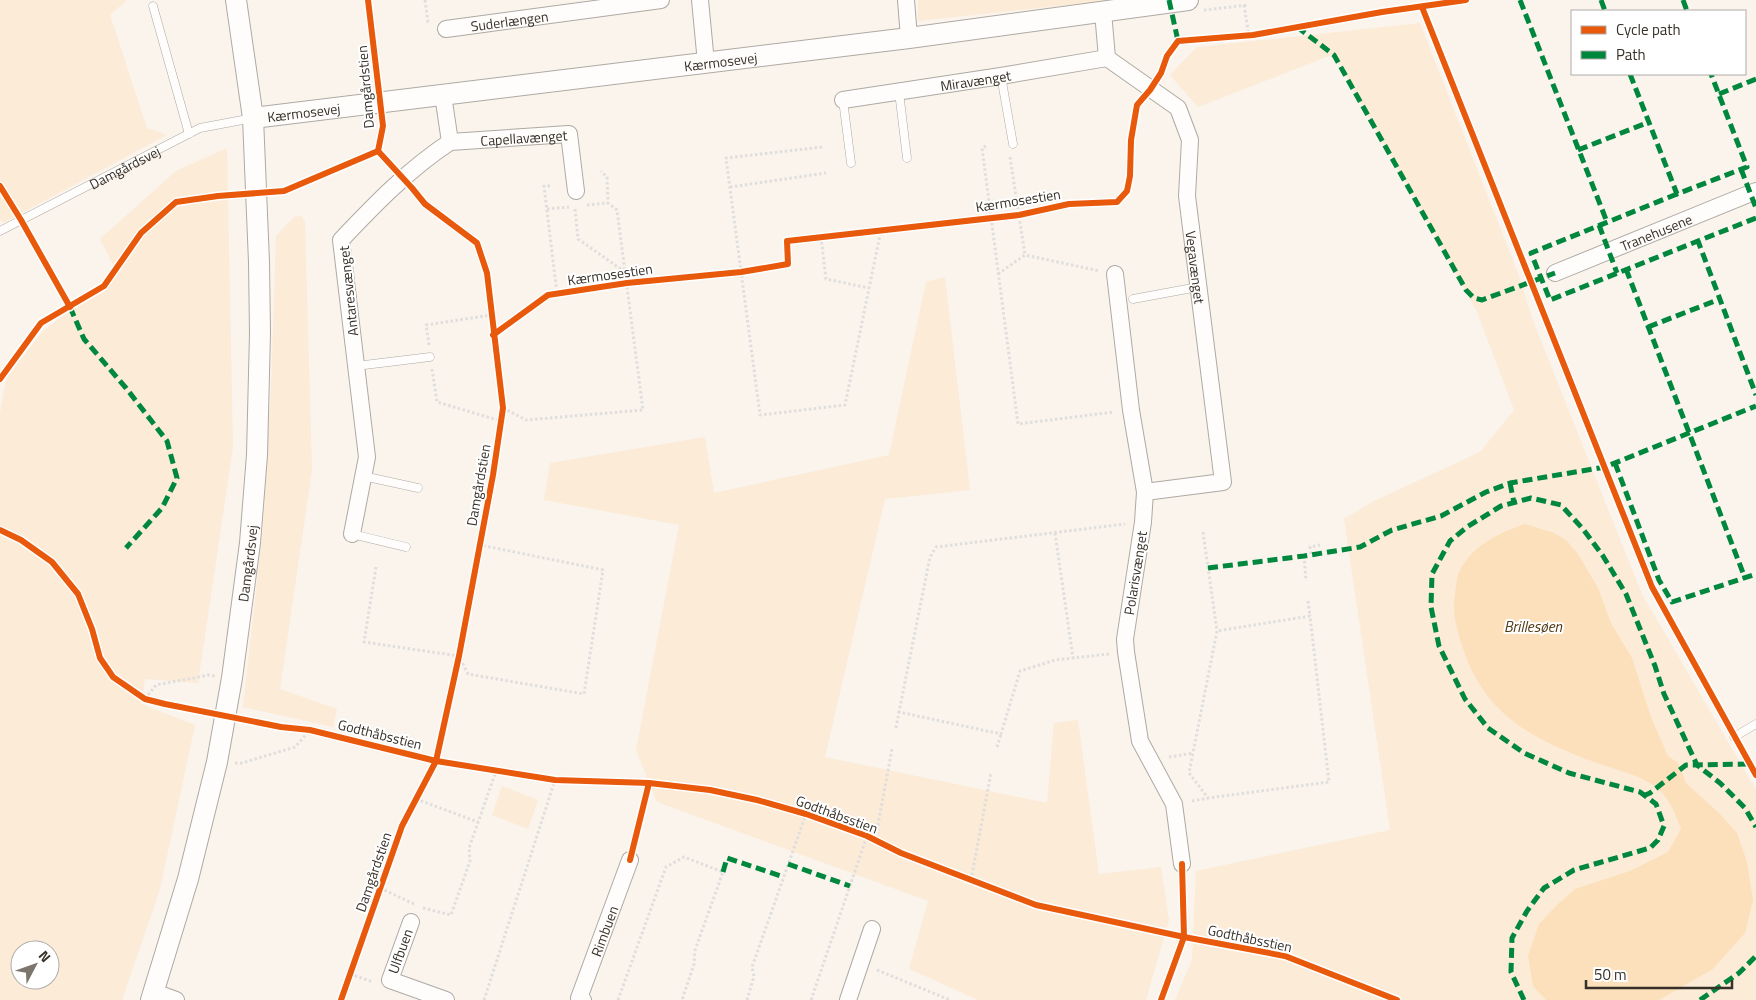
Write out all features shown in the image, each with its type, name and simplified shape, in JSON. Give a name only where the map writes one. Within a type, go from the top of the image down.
[{"type":"street","name":"Damgårdsvej","points":[[152,996],[188,879],[217,762],[232,678],[250,543],[257,455],[260,333],[259,262],[253,118],[236,0]]},
{"type":"street","name":"Suderlængen","points":[[446,29],[661,0]]},
{"type":"street","points":[[700,0],[706,63]]},
{"type":"street","points":[[906,0],[909,38]]},
{"type":"street","name":"Kærmosevej","points":[[253,118],[909,38],[1102,12],[1195,5]]},
{"type":"street","points":[[1102,12],[1107,58]]},
{"type":"street","name":"Vegavænget","points":[[1107,58],[1178,108],[1190,140],[1187,196],[1223,482],[1145,492]]},
{"type":"street","name":"Miravænget","points":[[843,100],[1107,58]]},
{"type":"street","points":[[444,95],[450,142]]},
{"type":"street","name":"Capellavænget","points":[[450,142],[568,134],[576,191]]},
{"type":"street","name":"Antaresvænget","points":[[352,534],[367,457],[342,240],[375,204],[429,156],[450,142]]},
{"type":"street","name":"Tranehusene","points":[[1555,273],[1756,191]]},
{"type":"street","name":"Polarisvænget","points":[[1115,274],[1131,410],[1145,492],[1143,522],[1125,639],[1126,652],[1140,741],[1174,804],[1182,864]]},
{"type":"street","name":"Rimbuen","points":[[578,1000],[630,860]]},
{"type":"street","name":"Ulfbuen","points":[[411,922],[390,980],[446,1000]]},
{"type":"street","points":[[848,1000],[872,929]]},
{"type":"street","points":[[152,996],[176,1000]]},
{"type":"lane","points":[[153,6],[189,134]]},
{"type":"lane","points":[[1002,76],[1013,144]]},
{"type":"lane","points":[[899,92],[907,158]]},
{"type":"lane","points":[[843,100],[851,163]]},
{"type":"lane","name":"Damgårdsvej","points":[[0,231],[200,128],[253,118]]},
{"type":"lane","points":[[1133,299],[1198,287]]},
{"type":"lane","points":[[356,366],[430,357]]},
{"type":"lane","points":[[363,476],[418,488]]},
{"type":"lane","points":[[352,534],[406,547]]},
{"type":"lane","points":[[1734,737],[1756,724]]},
{"type":"path","points":[[1195,5],[1246,5],[1251,36],[1240,36]]},
{"type":"path","points":[[1013,144],[1009,149],[1025,255]]},
{"type":"path","points":[[986,146],[982,148],[1018,424],[1131,410]]},
{"type":"path","points":[[822,147],[726,158],[760,415],[845,405],[881,230]]},
{"type":"path","points":[[503,408],[526,420],[643,410],[617,210],[608,203],[607,177],[601,172]]},
{"type":"path","points":[[730,187],[826,173]]},
{"type":"path","points":[[550,186],[544,186],[557,294]]},
{"type":"path","points":[[576,191],[574,206],[578,239],[625,272]]},
{"type":"path","points":[[873,231],[890,229]]},
{"type":"path","points":[[813,238],[830,236]]},
{"type":"path","points":[[822,237],[826,279],[870,288]]},
{"type":"path","points":[[998,274],[1025,255],[1115,274]]},
{"type":"path","points":[[732,273],[751,271]]},
{"type":"path","points":[[492,325],[491,312],[426,325],[436,402],[501,421]]},
{"type":"path","points":[[896,728],[930,557],[936,547],[1143,522]]},
{"type":"path","points":[[1203,532],[1217,631],[1189,773],[1208,798],[1330,782],[1308,601]]},
{"type":"path","points":[[1055,533],[1073,658]]},
{"type":"path","points":[[459,656],[468,674],[584,694],[603,570],[480,544]]},
{"type":"path","points":[[1311,554],[1310,547],[1320,545]]},
{"type":"path","points":[[1304,556],[1306,580]]},
{"type":"path","points":[[376,568],[364,642],[459,656]]},
{"type":"path","points":[[1217,631],[1310,616]]},
{"type":"path","points":[[457,665],[461,647]]},
{"type":"path","points":[[997,746],[1020,671],[1055,660],[1126,652]]},
{"type":"path","points":[[145,699],[156,685],[209,675]]},
{"type":"path","points":[[899,712],[1001,734]]},
{"type":"path","points":[[242,763],[295,747],[310,730]]},
{"type":"path","points":[[810,1000],[869,838],[877,830],[892,749]]},
{"type":"path","points":[[1151,760],[1193,753]]},
{"type":"path","points":[[487,769],[506,772]]},
{"type":"path","points":[[380,888],[412,902],[416,906],[451,915],[470,861],[469,848],[496,771]]},
{"type":"path","points":[[970,880],[992,773]]},
{"type":"path","points":[[545,778],[564,780]]},
{"type":"path","points":[[484,1000],[555,780]]},
{"type":"path","points":[[412,806],[420,792]]},
{"type":"path","points":[[416,799],[478,822]]},
{"type":"path","points":[[747,1000],[754,976],[752,967],[806,814]]},
{"type":"path","points":[[618,1000],[666,867],[684,857],[723,872],[695,950],[694,964],[682,1000]]},
{"type":"path","points":[[962,877],[980,883]]},
{"type":"path","points":[[860,963],[950,1000]]},
{"type":"path","points":[[347,983],[353,966]]},
{"type":"shaded area","points":[[0,0],[127,0],[110,15],[147,128],[167,135],[3,223],[0,219]]},
{"type":"shaded area","points":[[918,0],[1114,0],[918,21]]},
{"type":"shaded area","points":[[1420,23],[1519,276],[1532,318],[1642,594],[1756,790],[1756,1000],[1175,1000],[1192,960],[1196,871],[1390,830],[1344,519],[1372,502],[1480,452],[1514,410],[1477,312],[1334,54],[1198,107],[1170,75],[1197,47]]},
{"type":"shaded area","points":[[227,148],[233,447],[198,683],[145,679],[141,704],[195,725],[160,889],[122,1000],[0,1000],[0,413],[6,379],[43,331],[117,272],[100,239],[176,171]]},
{"type":"shaded area","points":[[302,216],[305,222],[312,470],[280,689],[337,709],[333,727],[243,707],[263,528],[271,389],[276,236],[294,217]]},
{"type":"shaded area","points":[[945,277],[970,490],[885,499],[825,757],[1047,803],[1054,723],[1078,720],[1099,874],[1161,867],[1169,920],[1146,1000],[978,1000],[909,969],[928,901],[657,802],[636,750],[679,525],[544,500],[550,463],[705,437],[714,493],[889,455],[926,282]]},
{"type":"shaded area","points":[[502,786],[538,800],[528,829],[492,815]]},
{"type":"water","name":"Brillesøen","points":[[1525,524],[1554,533],[1566,540],[1578,554],[1598,588],[1611,623],[1632,658],[1651,717],[1668,756],[1678,763],[1686,783],[1719,813],[1737,833],[1747,862],[1753,900],[1745,933],[1713,969],[1659,1000],[1546,1000],[1533,986],[1528,956],[1539,924],[1575,889],[1630,871],[1668,852],[1681,829],[1674,811],[1659,789],[1647,781],[1578,756],[1538,738],[1503,713],[1476,679],[1458,634],[1455,618],[1454,602],[1458,575],[1469,556],[1486,542]]},
{"type":"marked path","points":[[1169,0],[1178,41]]},
{"type":"marked path","points":[[1520,0],[1607,222]]},
{"type":"marked path","points":[[1601,0],[1605,10]]},
{"type":"marked path","points":[[1683,0],[1687,10]]},
{"type":"marked path","points":[[1297,27],[1334,55],[1466,290],[1474,298],[1482,300],[1555,273]]},
{"type":"marked path","points":[[1630,75],[1677,194],[1747,167],[1711,75]]},
{"type":"marked path","points":[[1719,94],[1756,79]]},
{"type":"marked path","points":[[1578,150],[1649,122]]},
{"type":"marked path","points":[[1741,169],[1756,208]]},
{"type":"marked path","points":[[1677,194],[1531,253],[1550,300],[1698,241]]},
{"type":"marked path","points":[[1756,218],[1698,241],[1756,395]]},
{"type":"marked path","points":[[1599,225],[1617,273]]},
{"type":"marked path","points":[[1626,269],[1745,578]]},
{"type":"marked path","points":[[1648,327],[1720,299]]},
{"type":"marked path","points":[[70,307],[84,339],[126,388],[167,441],[177,478],[162,508],[126,548]]},
{"type":"marked path","points":[[1208,568],[1360,547],[1392,530],[1441,516],[1486,492],[1510,483],[1605,467],[1756,406]]},
{"type":"marked path","points":[[1615,463],[1659,580],[1672,602],[1756,574]]},
{"type":"marked path","points":[[1510,483],[1514,503]]},
{"type":"marked path","points":[[1524,1000],[1511,972],[1512,938],[1527,911],[1544,888],[1574,870],[1650,848],[1658,840],[1664,826],[1656,804],[1640,792],[1569,773],[1524,753],[1488,728],[1465,699],[1439,646],[1431,607],[1432,574],[1450,541],[1467,527],[1501,506],[1531,498],[1561,505],[1583,529],[1603,556],[1626,594],[1655,666],[1664,694],[1697,765],[1720,783],[1745,808],[1756,827]]},
{"type":"marked path","points":[[1643,796],[1650,793],[1686,765],[1750,764]]},
{"type":"marked path","points":[[723,872],[727,858],[784,877]]},
{"type":"marked path","points":[[788,864],[850,886]]},
{"type":"marked path","points":[[1700,1000],[1739,973],[1756,956]]},
{"type":"cycle path","name":"Damgårdstien","points":[[341,1000],[402,826],[436,761],[459,656],[493,475],[503,408],[487,273],[477,243],[425,204],[378,151],[383,126],[368,0]]},
{"type":"cycle path","name":"Kærmosestien","points":[[493,335],[548,295],[627,283],[741,272],[788,264],[787,241],[1019,215],[1069,204],[1117,202],[1127,191],[1130,176],[1131,140],[1137,105],[1161,73],[1167,56],[1178,41],[1253,35],[1382,12],[1466,0]]},
{"type":"cycle path","points":[[1422,7],[1652,587],[1756,775]]},
{"type":"cycle path","points":[[0,379],[41,323],[104,286],[141,233],[176,202],[218,196],[284,191],[378,151]]},
{"type":"cycle path","points":[[0,186],[70,307]]},
{"type":"cycle path","name":"Godthåbsstien","points":[[0,530],[21,540],[52,562],[78,594],[92,629],[100,658],[113,677],[145,699],[281,727],[310,730],[436,761],[555,780],[649,783],[710,790],[757,800],[806,814],[867,836],[901,853],[1036,905],[1184,937],[1285,956],[1397,1000]]},
{"type":"cycle path","points":[[630,860],[649,783]]},
{"type":"cycle path","points":[[1161,1000],[1184,937],[1182,864]]}]
